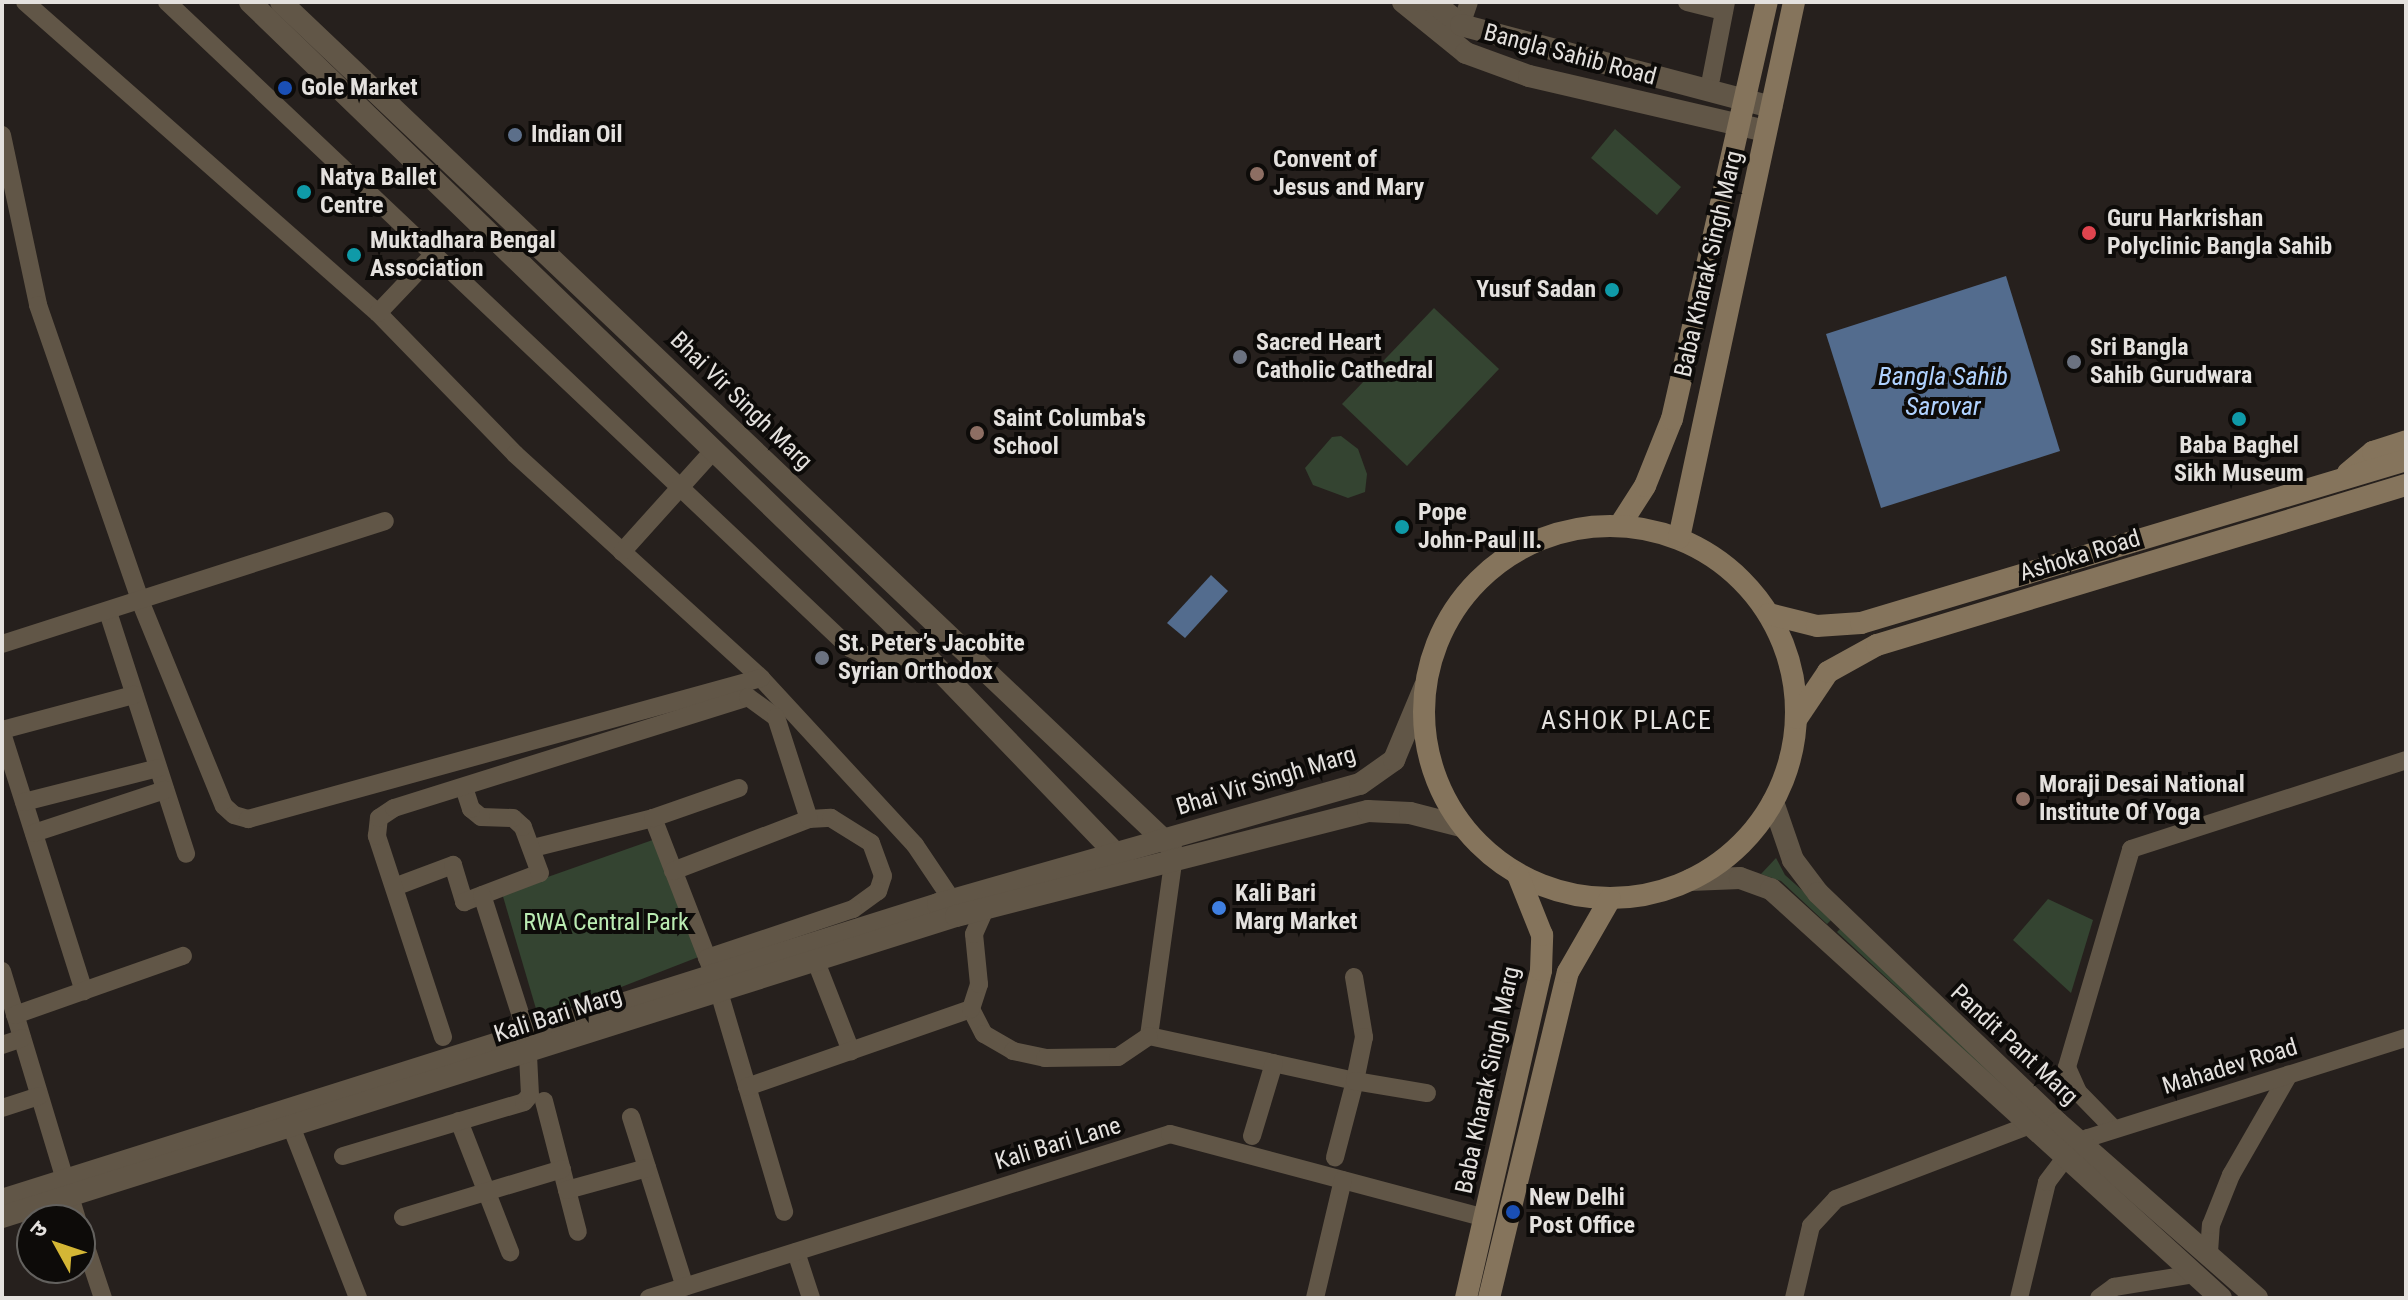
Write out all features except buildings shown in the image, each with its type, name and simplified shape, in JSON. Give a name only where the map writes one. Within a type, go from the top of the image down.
[{"type":"main road","name":"Baba Kharak Singh Marg","points":[[1620,525],[1645,486],[1672,419],[1767,2]]},
{"type":"main road","name":"Baba Kharak Singh Marg","points":[[1679,538],[1794,2]]},
{"type":"main road","points":[[2341,479],[2373,452],[2406,441]]},
{"type":"main road","name":"Ashoka Road","points":[[1769,614],[1817,626],[1861,623],[2406,460]]},
{"type":"main road","name":"Ashoka Road","points":[[1796,719],[1828,672],[1877,645],[2406,485]]},
{"type":"main road","points":[[1620,525],[1679,538],[1731,569],[1769,614],[1791,665],[1796,719],[1787,770],[1773,802],[1729,855],[1690,880],[1651,894],[1610,899],[1563,893],[1518,875],[1461,826],[1432,768],[1425,741],[1425,686],[1431,659],[1455,609],[1492,568],[1515,552],[1566,531],[1620,525]]},
{"type":"main road","name":"Baba Kharak Singh Marg","points":[[1466,1298],[1541,970],[1542,935],[1518,875]]},
{"type":"main road","name":"Baba Kharak Singh Marg","points":[[1489,1298],[1568,972],[1610,899]]},
{"type":"street","points":[[25,2],[378,313],[515,454],[761,678],[915,845],[952,900]]},
{"type":"street","points":[[167,2],[680,488],[861,655],[924,654]]},
{"type":"street","points":[[250,2],[924,654],[1131,871]]},
{"type":"street","name":"Bhai Vir Singh Marg","points":[[281,2],[1164,838],[1178,862]]},
{"type":"street","name":"Bangla Sahib Road","points":[[1403,2],[1466,53],[1529,76],[1766,131]]},
{"type":"street","name":"Bangla Sahib Road","points":[[1433,2],[1461,25],[1771,107]]},
{"type":"street","points":[[1461,25],[1469,2]]},
{"type":"street","points":[[1687,2],[1725,6],[1711,79]]},
{"type":"street","points":[[2,135],[38,305],[141,603],[224,806],[248,819],[761,678]]},
{"type":"street","points":[[378,313],[434,254]]},
{"type":"street","points":[[622,552],[714,450]]},
{"type":"street","points":[[2,644],[141,603],[385,521]]},
{"type":"street","points":[[108,612],[186,854]]},
{"type":"street","name":"Bhai Vir Singh Marg","points":[[1116,853],[1360,784],[1394,760],[1425,686]]},
{"type":"street","points":[[84,991],[2,731],[134,695]]},
{"type":"street","points":[[443,1037],[397,886],[377,836],[379,818],[394,808],[748,697],[776,717],[809,819]]},
{"type":"street","points":[[2113,1128],[2078,1092],[2067,1067],[2131,849],[2406,760]]},
{"type":"street","points":[[24,802],[158,768]]},
{"type":"street","points":[[397,886],[453,865],[464,902],[540,873],[533,848],[513,818],[481,817],[471,809],[464,787]]},
{"type":"street","points":[[533,848],[653,818],[739,788]]},
{"type":"street","points":[[34,833],[165,790]]},
{"type":"street","name":"Pandit Pant Marg","points":[[1773,802],[1793,860],[1840,916],[2221,1298]]},
{"type":"street","name":"Kali Bari Marg","points":[[812,953],[952,900],[989,899],[1178,862],[1368,811],[1410,813],[1461,826]]},
{"type":"street","points":[[653,818],[713,975],[784,1212]]},
{"type":"street","points":[[673,871],[809,819],[831,818],[871,843],[883,876],[878,891],[853,909],[713,975]]},
{"type":"street","name":"Kali Bari Marg","points":[[2,1200],[67,1189],[291,1126],[713,975],[812,953],[989,899],[1116,853]]},
{"type":"street","points":[[1149,1036],[1178,862]]},
{"type":"street","name":"Pandit Pant Marg","points":[[1690,880],[1725,877],[1764,886],[1824,933],[2027,1126],[2073,1149],[2209,1252],[2257,1298]]},
{"type":"street","points":[[343,1156],[524,1102],[532,1088],[529,1042],[482,895]]},
{"type":"street","points":[[989,899],[974,934],[979,984],[971,1009],[984,1034],[1013,1051],[1045,1058],[1118,1057],[1149,1036],[1355,1081],[1427,1093]]},
{"type":"street","points":[[1824,933],[1840,916]]},
{"type":"street","points":[[812,953],[851,1051]]},
{"type":"street","points":[[15,1015],[183,956]]},
{"type":"street","points":[[2,971],[72,1204]]},
{"type":"street","points":[[1335,1157],[1364,1037],[1354,977]]},
{"type":"street","points":[[747,1087],[971,1009]]},
{"type":"street","points":[[2,1045],[22,1038]]},
{"type":"street","name":"Mahadev Road","points":[[2073,1149],[2113,1128],[2406,1038]]},
{"type":"street","name":"Kali Bari Marg","points":[[2,1217],[67,1189],[529,1042]]},
{"type":"street","points":[[1252,1136],[1274,1063]]},
{"type":"street","points":[[2209,1252],[2211,1225],[2231,1175],[2289,1074]]},
{"type":"street","points":[[2,1108],[39,1096]]},
{"type":"street","points":[[544,1101],[578,1232]]},
{"type":"street","points":[[631,1117],[685,1287]]},
{"type":"street","points":[[459,1121],[510,1252]]},
{"type":"street","points":[[291,1126],[358,1298]]},
{"type":"street","points":[[1794,1298],[1811,1226],[1836,1199],[2027,1126]]},
{"type":"street","name":"Kali Bari Lane","points":[[649,1298],[1170,1134],[1485,1218]]},
{"type":"street","points":[[2019,1298],[2047,1182],[2073,1149]]},
{"type":"street","points":[[567,1190],[647,1168]]},
{"type":"street","points":[[403,1217],[562,1169]]},
{"type":"street","points":[[1315,1298],[1343,1180]]},
{"type":"street","points":[[796,1252],[811,1298]]},
{"type":"street","points":[[2099,1298],[2114,1287],[2194,1274]]},
{"type":"street","points":[[96,1277],[103,1298]]},
{"type":"green space","points":[[1615,129],[1681,187],[1657,215],[1591,158]]},
{"type":"green space","points":[[1434,308],[1499,369],[1407,466],[1342,404]]},
{"type":"green space","points":[[1341,436],[1358,449],[1367,474],[1365,492],[1348,498],[1313,485],[1305,468],[1332,437]]},
{"type":"green space","name":"RWA Central Park","points":[[664,836],[701,956],[539,1019],[502,893]]},
{"type":"green space","points":[[1776,858],[1785,875],[1833,918],[1827,924],[1781,881],[1761,874]]},
{"type":"green space","points":[[2048,899],[2093,920],[2071,993],[2013,940]]},
{"type":"green space","points":[[1841,928],[2050,1130],[1837,932]]},
{"type":"water","name":"Bangla Sahib Sarovar","points":[[2006,276],[2060,451],[1881,508],[1826,334]]},
{"type":"water","points":[[1211,575],[1228,591],[1185,638],[1167,623]]},
{"type":"place","name":"Gole Market","points":[[285,88]]},
{"type":"place","name":"Indian Oil","points":[[515,135]]},
{"type":"place","name":"Convent of Jesus and Mary","points":[[1257,174]]},
{"type":"place","name":"Natya Ballet Centre","points":[[304,192]]},
{"type":"place","name":"Guru Harkrishan Polyclinic Bangla Sahib","points":[[2089,233]]},
{"type":"place","name":"Muktadhara Bengal Association","points":[[354,255]]},
{"type":"place","name":"Yusuf Sadan","points":[[1612,290]]},
{"type":"place","name":"Sacred Heart Catholic Cathedral","points":[[1240,357]]},
{"type":"place","name":"Sri Bangla Sahib Gurudwara","points":[[2074,362]]},
{"type":"place","name":"Baba Baghel Sikh Museum","points":[[2239,419]]},
{"type":"place","name":"Saint Columba's School","points":[[977,433]]},
{"type":"place","name":"Pope John-Paul II.","points":[[1402,527]]},
{"type":"place","name":"St. Peter’s Jacobite Syrian Orthodox","points":[[822,658]]},
{"type":"place","name":"Moraji Desai National Institute Of Yoga","points":[[2023,799]]},
{"type":"place","name":"Kali Bari Marg Market","points":[[1219,908]]},
{"type":"place","name":"New Delhi Post Office","points":[[1513,1212]]},
{"type":"district","name":"ASHOK PLACE","points":[[1627,721]]}]
